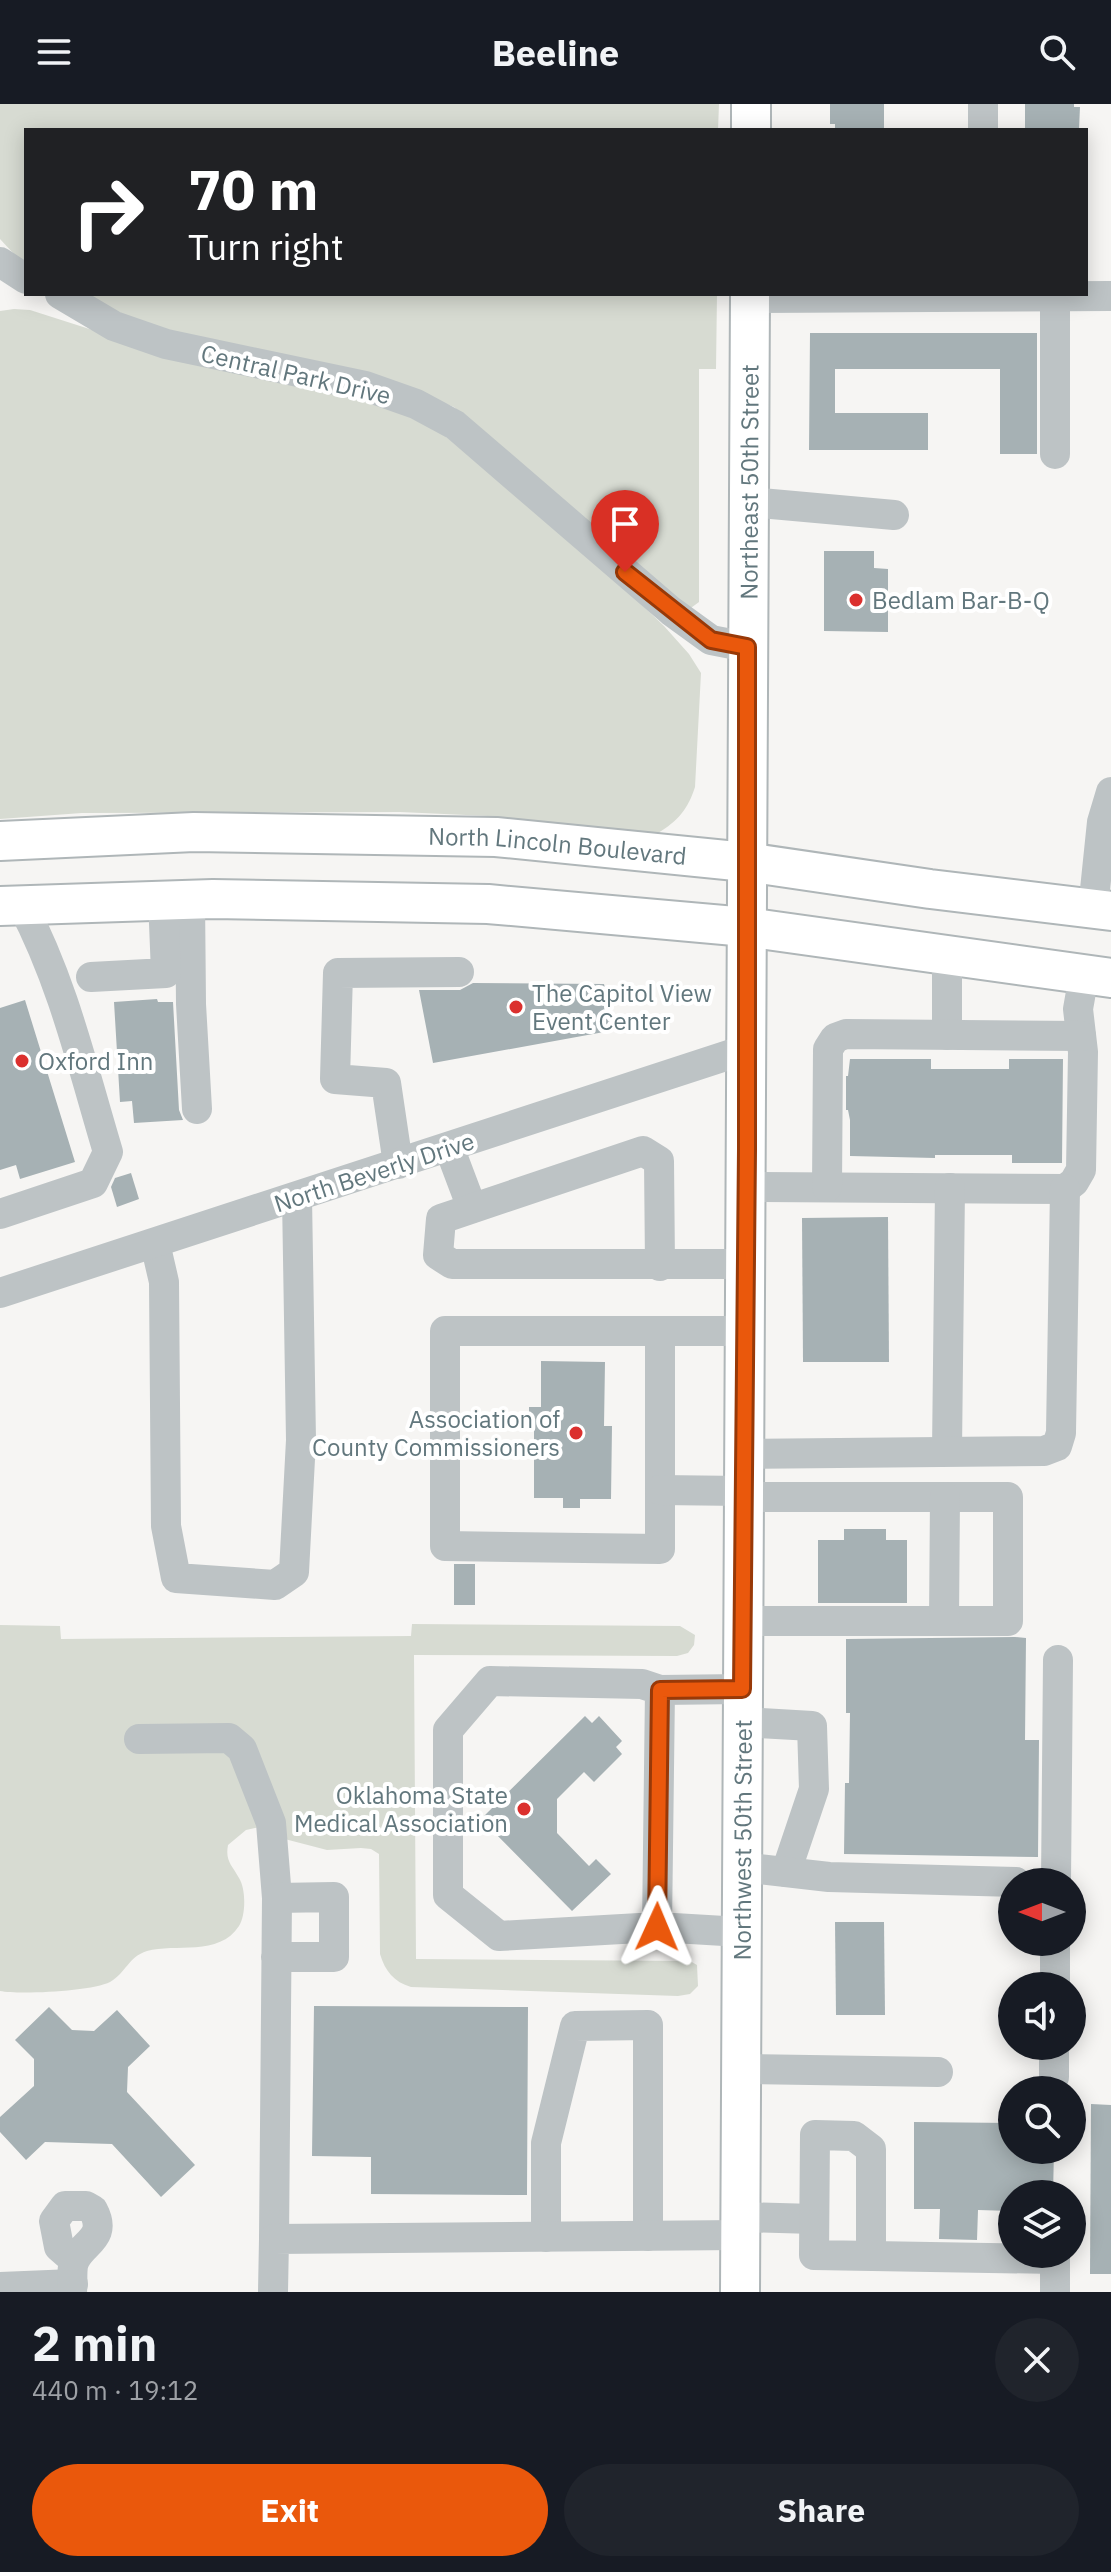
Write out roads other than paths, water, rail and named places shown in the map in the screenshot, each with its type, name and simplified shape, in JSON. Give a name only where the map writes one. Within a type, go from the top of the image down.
[{"type":"main road","points":[[751,104],[751,128]]},
{"type":"main road","name":"Northeast 50th Street","points":[[746,862],[750,296]]},
{"type":"main road","name":"North Lincoln Boulevard","points":[[0,841],[194,832],[496,837],[746,862],[1102,910]]},
{"type":"main road","name":"Northwest 50th Street","points":[[740,2292],[746,862]]},
{"type":"main road","points":[[11,905],[176,899],[488,904],[746,927],[1097,976]]},
{"type":"street","points":[[983,104],[983,128]]},
{"type":"street","name":"Central Park Drive","points":[[63,296],[114,326],[166,344],[365,386],[416,404],[455,425],[671,611],[711,640],[747,647]]},
{"type":"street","points":[[995,296],[1111,296]]},
{"type":"street","points":[[1055,297],[1055,454]]},
{"type":"street","points":[[749,502],[894,515]]},
{"type":"street","points":[[1102,910],[1102,822],[1111,792]]},
{"type":"street","points":[[91,977],[166,973],[176,899]]},
{"type":"street","points":[[176,899],[191,1004],[197,1109]]},
{"type":"street","points":[[0,1214],[93,1183],[108,1152],[60,994],[39,938],[11,905]]},
{"type":"street","points":[[947,955],[947,1035]]},
{"type":"street","points":[[398,1164],[386,1083],[335,1079],[338,973],[459,972]]},
{"type":"street","points":[[746,1187],[1065,1189],[1081,1170],[1083,1052],[1078,1009],[1097,976]]},
{"type":"street","points":[[827,1187],[828,1049],[835,1038],[846,1034],[1081,1036]]},
{"type":"street","name":"North Beverly Drive","points":[[0,1293],[747,1049]]},
{"type":"street","points":[[449,1147],[472,1208]]},
{"type":"street","points":[[660,1266],[659,1161],[643,1151],[441,1219],[438,1255],[452,1264],[660,1266],[745,1264]]},
{"type":"street","points":[[947,1451],[950,1188]]},
{"type":"street","points":[[660,1490],[947,1451],[1044,1451],[1057,1446],[1061,1433],[1065,1189]]},
{"type":"street","points":[[155,1243],[164,1282],[166,1526],[176,1578],[275,1585],[294,1572],[301,1440],[297,1197]]},
{"type":"street","points":[[660,1331],[660,1549],[445,1546],[445,1331],[660,1331],[745,1331]]},
{"type":"street","points":[[742,1621],[1008,1621],[1008,1497],[945,1497],[743,1480]]},
{"type":"street","points":[[944,1621],[945,1497]]},
{"type":"street","points":[[1056,1868],[1058,1660]]},
{"type":"street","points":[[741,1932],[657,1927],[499,1936],[448,1895],[448,1730],[490,1681],[642,1684],[742,1706],[812,1726],[814,1789],[786,1872]]},
{"type":"street","points":[[657,1927],[660,1690]]},
{"type":"street","points":[[139,1739],[229,1738],[242,1749],[271,1823],[277,1898],[273,2292]]},
{"type":"street","points":[[741,1867],[829,1877],[998,1882]]},
{"type":"street","points":[[276,1957],[334,1957],[334,1897],[277,1898]]},
{"type":"street","points":[[546,2237],[546,2143],[575,2026],[648,2025],[648,2236]]},
{"type":"street","points":[[740,2069],[938,2072]]},
{"type":"street","points":[[871,2256],[871,2149],[854,2136],[815,2135],[814,2255],[871,2256],[1055,2259],[1055,2292]]},
{"type":"street","points":[[274,2239],[648,2236],[814,2219]]},
{"type":"street","points":[[0,2287],[73,2279]]},
{"type":"place","name":"Bedlam Bar-B-Q","points":[[856,600]]},
{"type":"place","name":"The Capitol View Event Center","points":[[516,1007]]},
{"type":"place","name":"Oxford Inn","points":[[22,1061]]},
{"type":"place","name":"Association of County Commissioners","points":[[576,1433]]},
{"type":"place","name":"Oklahoma State Medical Association","points":[[524,1809]]}]
